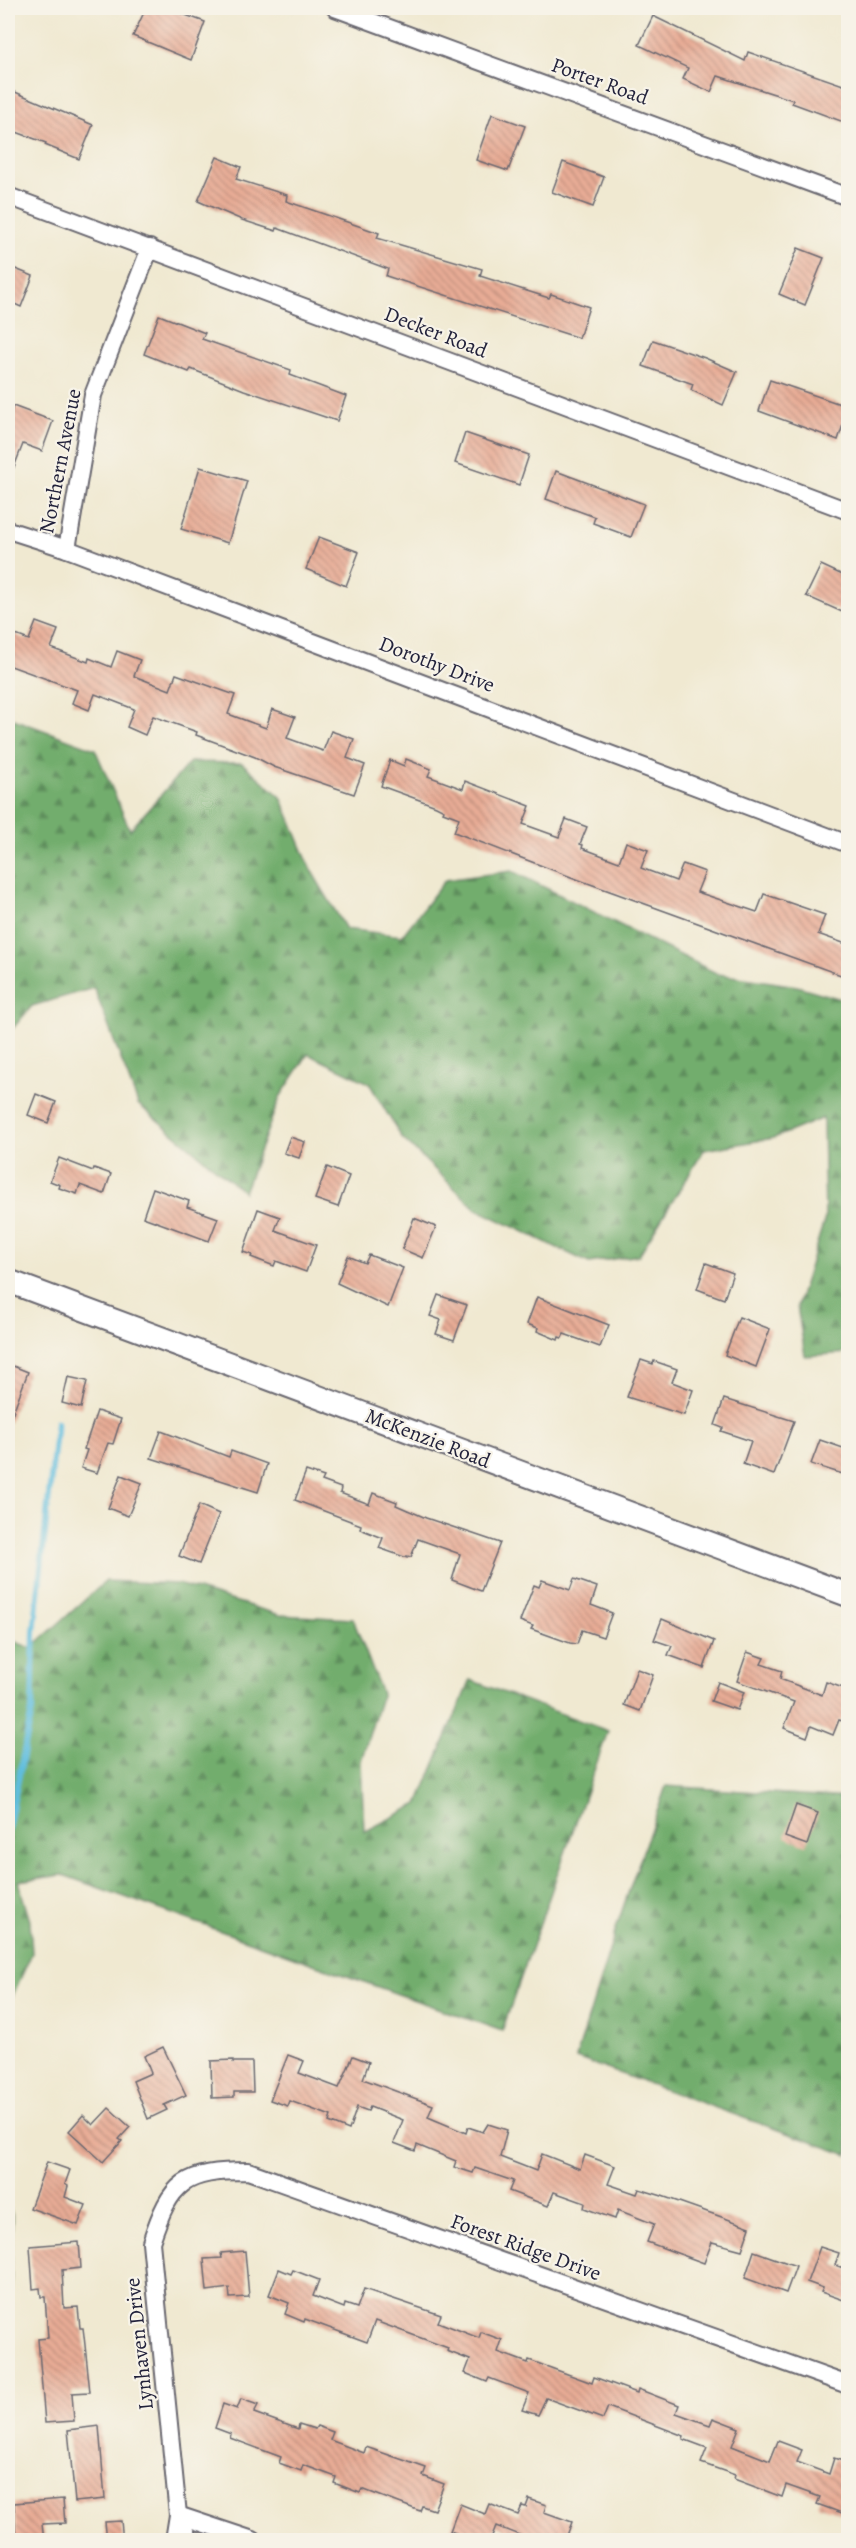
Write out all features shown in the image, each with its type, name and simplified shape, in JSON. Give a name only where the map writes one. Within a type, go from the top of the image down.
[{"type":"street","name":"Porter Road","points":[[335,8],[849,197]]},
{"type":"street","name":"Decker Road","points":[[8,196],[849,511]]},
{"type":"street","name":"Northern Avenue","points":[[67,549],[93,395],[150,248]]},
{"type":"street","name":"Dorothy Drive","points":[[8,530],[67,549],[849,844]]},
{"type":"street","name":"McKenzie Road","points":[[8,1281],[849,1595]]},
{"type":"street","name":"Forest Ridge Drive","points":[[186,2179],[218,2171],[248,2171],[849,2385]]},
{"type":"street","name":"Lynhaven Drive","points":[[174,2541],[178,2515],[151,2242],[162,2207],[186,2179]]},
{"type":"street","name":"Lynhaven Drive","points":[[178,2515],[189,2541]]},
{"type":"street","points":[[178,2515],[253,2541]]},
{"type":"green space","points":[[8,717],[95,749],[130,830],[190,762],[242,763],[281,797],[311,870],[346,929],[402,936],[445,880],[512,871],[718,974],[797,986],[848,1001],[848,1353],[805,1356],[797,1306],[825,1218],[823,1118],[774,1138],[704,1150],[639,1255],[589,1263],[476,1209],[402,1138],[369,1083],[308,1054],[280,1097],[244,1192],[138,1104],[94,988],[32,1006],[8,1034]]},
{"type":"green space","points":[[106,1581],[178,1584],[280,1615],[353,1619],[382,1694],[361,1761],[364,1832],[418,1804],[470,1680],[608,1731],[502,2031],[63,1875],[18,1881],[30,1921],[32,1953],[8,2006],[8,1639],[31,1648]]},
{"type":"green space","points":[[666,1786],[848,1798],[848,2155],[576,2058],[619,1919]]},
{"type":"green space","points":[[8,2205],[12,2215],[11,2289],[8,2318]]},
{"type":"building","points":[[146,8],[166,8],[205,22],[191,60],[133,36]]},
{"type":"building","points":[[653,16],[745,61],[748,52],[849,87],[849,124],[792,103],[793,100],[718,76],[711,92],[683,79],[688,68],[639,45]]},
{"type":"building","points":[[8,89],[93,125],[79,159],[45,145],[46,143],[8,129]]},
{"type":"building","points":[[492,114],[525,126],[508,171],[476,160]]},
{"type":"building","points":[[217,157],[241,167],[236,179],[287,195],[286,201],[379,233],[377,238],[482,269],[480,276],[549,298],[551,294],[589,307],[579,338],[386,276],[388,269],[277,228],[276,231],[242,220],[198,201]]},
{"type":"building","points":[[563,162],[604,177],[593,207],[552,192]]},
{"type":"building","points":[[798,248],[824,258],[805,305],[779,294]]},
{"type":"building","points":[[8,266],[33,276],[21,307],[8,301]]},
{"type":"building","points":[[159,315],[205,333],[202,339],[291,370],[290,375],[346,396],[337,421],[244,390],[191,369],[189,372],[144,354]]},
{"type":"building","points":[[653,340],[737,372],[723,405],[691,390],[693,384],[643,366]]},
{"type":"building","points":[[770,380],[849,407],[838,440],[759,411]]},
{"type":"building","points":[[13,406],[53,421],[42,451],[23,444],[8,480],[8,422]]},
{"type":"building","points":[[465,433],[529,455],[519,485],[455,463]]},
{"type":"building","points":[[200,467],[247,481],[228,543],[181,529]]},
{"type":"building","points":[[556,471],[644,504],[631,537],[593,523],[595,517],[546,499]]},
{"type":"building","points":[[319,537],[359,552],[346,586],[306,569]]},
{"type":"building","points":[[821,565],[849,578],[849,615],[806,596]]},
{"type":"building","points":[[36,622],[58,630],[51,648],[88,662],[89,658],[111,667],[117,651],[140,660],[134,676],[170,690],[176,674],[235,695],[228,714],[266,728],[272,709],[295,717],[287,738],[323,751],[331,731],[354,739],[347,758],[365,765],[354,794],[274,767],[255,757],[196,735],[197,732],[153,716],[145,735],[127,727],[134,709],[95,694],[89,710],[72,703],[77,690],[8,665],[8,632],[29,640]]},
{"type":"building","points":[[406,759],[431,769],[428,776],[463,789],[465,781],[530,806],[523,824],[559,837],[566,819],[587,827],[580,844],[583,845],[582,848],[619,862],[626,842],[648,850],[641,868],[676,881],[683,864],[705,872],[697,892],[757,912],[764,894],[825,915],[818,934],[849,945],[849,978],[454,832],[459,818],[443,812],[444,810],[436,806],[381,786],[390,760],[404,766]]},
{"type":"building","points":[[36,1094],[56,1102],[48,1123],[28,1115]]},
{"type":"building","points":[[290,1137],[305,1142],[299,1158],[284,1153]]},
{"type":"building","points":[[59,1158],[93,1171],[94,1168],[111,1174],[104,1194],[80,1185],[77,1194],[59,1188],[60,1185],[50,1181]]},
{"type":"building","points":[[327,1167],[349,1176],[338,1207],[315,1199]]},
{"type":"building","points":[[153,1188],[189,1201],[187,1207],[218,1218],[209,1241],[143,1217]]},
{"type":"building","points":[[258,1209],[280,1217],[275,1230],[316,1245],[306,1272],[276,1261],[274,1266],[243,1252]]},
{"type":"building","points":[[414,1218],[436,1227],[423,1258],[402,1249]]},
{"type":"building","points":[[369,1255],[403,1268],[388,1307],[337,1283],[348,1256],[365,1263]]},
{"type":"building","points":[[706,1263],[733,1273],[724,1299],[697,1289]]},
{"type":"building","points":[[438,1295],[467,1305],[454,1340],[436,1334],[441,1320],[430,1316]]},
{"type":"building","points":[[537,1297],[609,1325],[600,1347],[564,1334],[558,1340],[527,1324]]},
{"type":"building","points":[[739,1317],[770,1329],[756,1367],[725,1355]]},
{"type":"building","points":[[641,1360],[653,1364],[654,1361],[677,1369],[672,1382],[693,1390],[684,1415],[627,1397]]},
{"type":"building","points":[[8,1364],[28,1372],[9,1423],[8,1423]]},
{"type":"building","points":[[68,1377],[87,1381],[81,1408],[62,1403]]},
{"type":"building","points":[[724,1399],[794,1421],[774,1475],[743,1464],[751,1441],[721,1431],[723,1428],[715,1425]]},
{"type":"building","points":[[97,1411],[121,1419],[113,1444],[108,1443],[97,1473],[81,1468],[87,1450],[84,1449]]},
{"type":"building","points":[[161,1431],[229,1457],[231,1451],[267,1464],[258,1492],[151,1458]]},
{"type":"building","points":[[820,1440],[849,1450],[849,1476],[811,1464]]},
{"type":"building","points":[[306,1471],[324,1477],[322,1481],[341,1488],[340,1493],[369,1504],[373,1493],[397,1502],[396,1505],[426,1518],[500,1543],[481,1591],[452,1580],[460,1554],[418,1539],[411,1557],[407,1556],[407,1558],[379,1548],[383,1538],[360,1529],[361,1525],[295,1500]]},
{"type":"building","points":[[121,1475],[142,1483],[128,1516],[108,1508]]},
{"type":"building","points":[[199,1505],[219,1514],[199,1564],[179,1556]]},
{"type":"building","points":[[574,1579],[597,1587],[591,1605],[612,1613],[603,1637],[582,1630],[577,1644],[570,1643],[531,1629],[533,1626],[520,1621],[534,1585],[539,1587],[542,1580],[570,1590]]},
{"type":"building","points":[[662,1619],[714,1641],[704,1668],[668,1655],[672,1646],[654,1640]]},
{"type":"building","points":[[747,1652],[764,1658],[761,1664],[782,1671],[780,1679],[822,1695],[826,1682],[849,1690],[849,1723],[839,1720],[833,1735],[811,1726],[807,1737],[784,1728],[794,1702],[737,1681]]},
{"type":"building","points":[[637,1669],[653,1675],[640,1711],[624,1705]]},
{"type":"building","points":[[718,1682],[744,1692],[737,1710],[711,1701]]},
{"type":"building","points":[[796,1805],[818,1813],[807,1845],[785,1837]]},
{"type":"building","points":[[163,2047],[186,2095],[164,2105],[167,2110],[148,2119],[133,2081],[151,2073],[144,2056]]},
{"type":"building","points":[[288,2055],[304,2061],[299,2073],[339,2088],[353,2056],[369,2062],[363,2079],[433,2105],[428,2117],[466,2133],[468,2127],[483,2132],[488,2124],[507,2130],[500,2157],[536,2171],[542,2154],[580,2169],[585,2155],[615,2166],[608,2184],[637,2194],[639,2189],[750,2227],[742,2250],[712,2242],[704,2263],[647,2242],[654,2224],[618,2210],[615,2219],[584,2208],[585,2203],[554,2192],[548,2206],[509,2191],[513,2181],[475,2168],[473,2173],[454,2167],[456,2161],[417,2145],[415,2151],[394,2143],[403,2120],[370,2107],[368,2111],[357,2107],[349,2130],[329,2122],[331,2116],[290,2101],[288,2106],[270,2100]]},
{"type":"building","points":[[233,2060],[233,2062],[252,2062],[253,2092],[234,2092],[234,2097],[212,2098],[211,2061]]},
{"type":"building","points":[[109,2108],[130,2127],[119,2139],[122,2141],[103,2162],[69,2131],[83,2115],[93,2125]]},
{"type":"building","points":[[47,2162],[70,2170],[65,2184],[68,2186],[65,2197],[86,2205],[78,2225],[30,2208]]},
{"type":"building","points":[[79,2242],[81,2268],[62,2270],[64,2308],[78,2307],[80,2328],[83,2328],[90,2392],[72,2393],[74,2421],[45,2423],[38,2339],[48,2338],[45,2297],[41,2297],[40,2288],[33,2289],[30,2246]]},
{"type":"building","points":[[820,2247],[839,2253],[835,2265],[849,2270],[849,2302],[821,2292],[823,2288],[807,2282]]},
{"type":"building","points":[[245,2251],[249,2297],[230,2298],[229,2288],[207,2291],[204,2259],[222,2258],[221,2253]]},
{"type":"building","points":[[754,2251],[796,2266],[786,2293],[745,2278]]},
{"type":"building","points":[[279,2269],[291,2274],[293,2270],[319,2280],[313,2296],[344,2308],[345,2304],[357,2308],[364,2289],[441,2315],[438,2322],[479,2338],[481,2332],[502,2340],[498,2352],[528,2363],[529,2360],[592,2383],[594,2377],[637,2393],[638,2389],[679,2405],[676,2413],[710,2425],[713,2418],[739,2428],[732,2446],[770,2461],[778,2441],[802,2450],[797,2462],[829,2474],[834,2458],[849,2463],[849,2495],[842,2513],[817,2504],[820,2497],[786,2485],[782,2497],[734,2479],[735,2475],[701,2463],[707,2448],[683,2439],[684,2436],[608,2407],[603,2419],[546,2398],[538,2415],[522,2410],[529,2393],[489,2378],[487,2382],[465,2373],[470,2360],[447,2351],[448,2348],[375,2321],[367,2342],[285,2314],[289,2303],[269,2295]]},
{"type":"building","points":[[241,2399],[258,2405],[254,2413],[298,2429],[299,2424],[315,2429],[317,2426],[333,2432],[330,2440],[364,2453],[366,2447],[426,2468],[423,2476],[444,2484],[434,2510],[422,2506],[420,2511],[362,2489],[360,2493],[334,2483],[336,2477],[303,2465],[301,2471],[279,2463],[281,2457],[230,2438],[231,2434],[215,2428],[223,2404],[237,2409]]},
{"type":"building","points":[[99,2426],[105,2499],[75,2502],[68,2430]]},
{"type":"building","points":[[63,2499],[65,2523],[42,2524],[44,2541],[16,2541],[14,2503]]},
{"type":"building","points":[[529,2499],[546,2505],[544,2512],[572,2522],[565,2541],[534,2541],[496,2526],[490,2541],[476,2541],[450,2531],[460,2504],[485,2514],[489,2504],[518,2515],[522,2506],[526,2507]]},
{"type":"building","points":[[121,2521],[123,2541],[107,2541],[105,2522]]},
{"type":"waterway","points":[[8,1829],[32,1711],[34,1632],[57,1422]]}]
